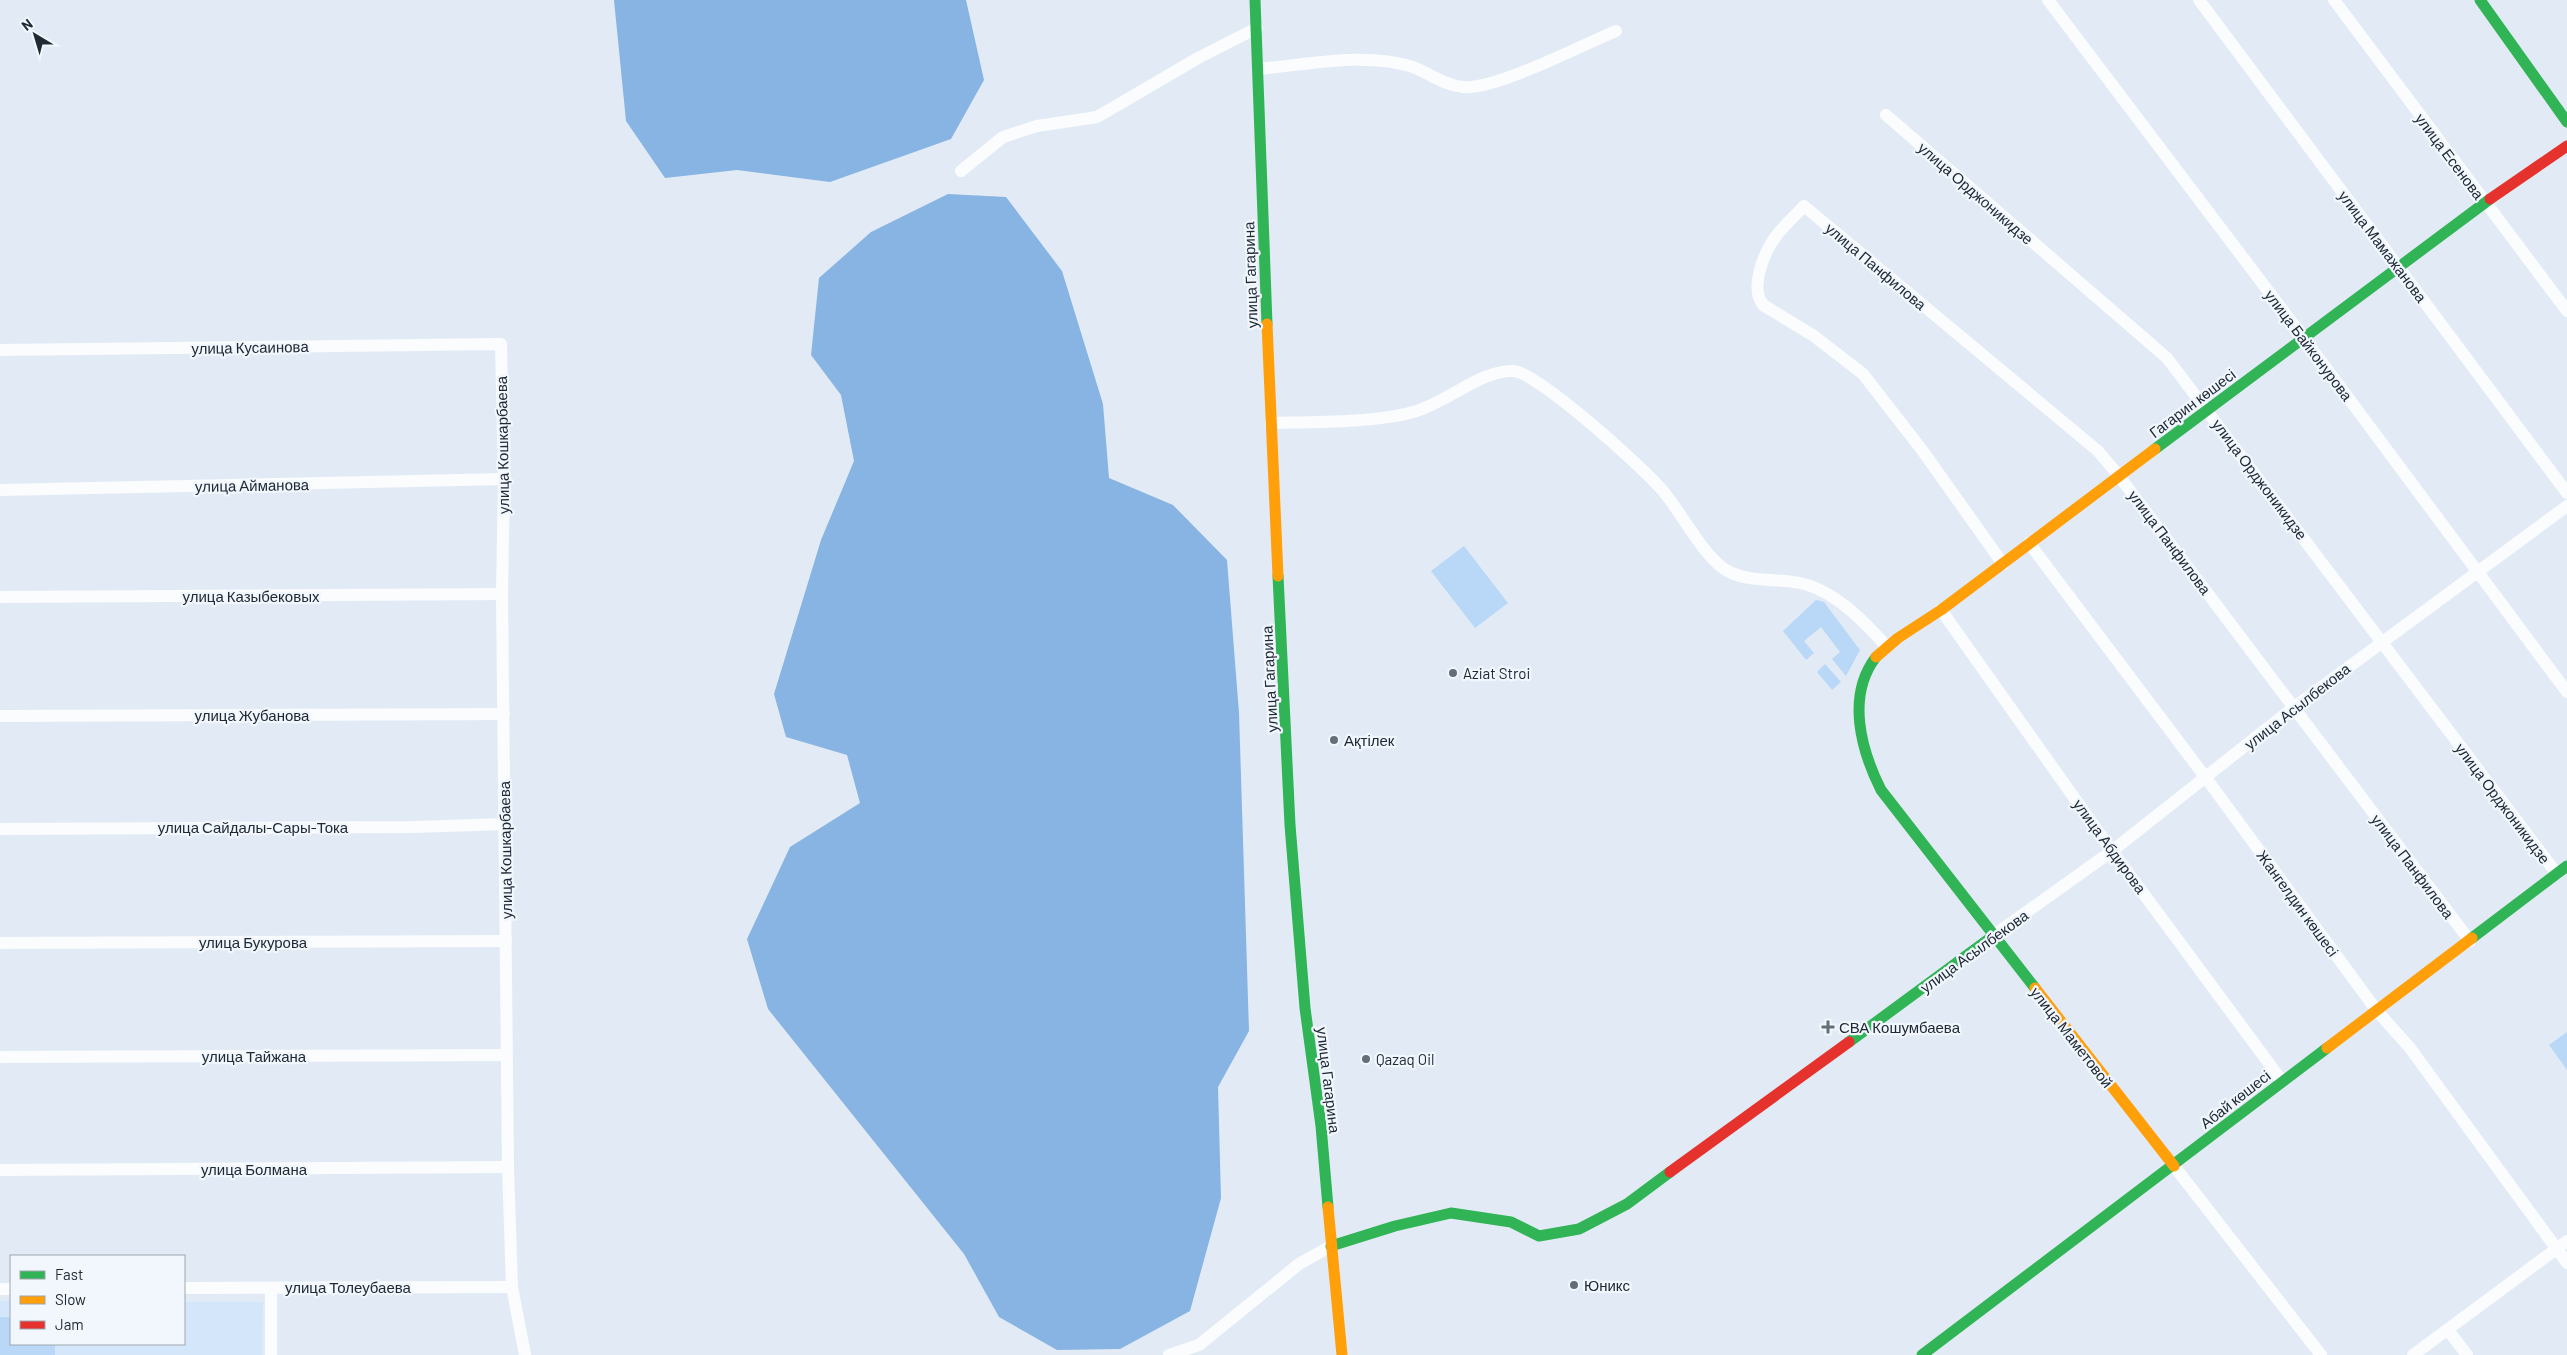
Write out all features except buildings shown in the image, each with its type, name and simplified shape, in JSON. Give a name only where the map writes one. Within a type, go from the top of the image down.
[{"type":"street","name":"улица Гагарина","points":[[1255,0],[1271,423],[1290,825],[1305,1008],[1321,1126],[1342,1355]]},
{"type":"street","name":"улица Байконурова","points":[[2048,0],[2478,570],[2567,692]]},
{"type":"street","name":"улица Мамажанова","points":[[2199,0],[2567,493]]},
{"type":"street","name":"улица Есенова","points":[[2334,0],[2567,311]]},
{"type":"street","points":[[2480,0],[2567,122]]},
{"type":"street","points":[[961,171],[1004,137],[1037,126],[1097,117],[1198,58],[1257,28]]},
{"type":"street","points":[[1258,69],[1353,61],[1382,62],[1410,66],[1448,83],[1464,87],[1502,80],[1616,31]]},
{"type":"street","name":"улица Орджоникидзе","points":[[1886,115],[2167,358],[2208,409],[2382,642],[2562,870]]},
{"type":"street","name":"Гагарин көшесі","points":[[1860,702],[1866,671],[1887,647],[2003,564],[2398,267],[2567,146]]},
{"type":"street","name":"улица Панфилова","points":[[2003,564],[1922,450],[1864,374],[1814,336],[1763,305],[1757,297],[1757,287],[1765,256],[1774,238],[1804,206],[2098,451],[2119,476],[2470,941]]},
{"type":"street","name":"улица Кусаинова","points":[[0,350],[501,344]]},
{"type":"street","name":"улица Кошкарбаева","points":[[501,344],[504,479],[502,594],[508,1167],[512,1287],[525,1355]]},
{"type":"street","points":[[1271,423],[1393,417],[1426,408],[1501,372],[1525,374],[1572,408],[1662,490],[1705,548],[1726,570],[1747,577],[1800,583],[1818,588],[1845,608],[1887,647]]},
{"type":"street","name":"улица Айманова","points":[[0,490],[504,479]]},
{"type":"street","name":"улица Асылбекова","points":[[1331,1246],[1395,1226],[1451,1213],[1511,1222],[1539,1236],[1579,1229],[1627,1204],[2112,851],[2294,708],[2567,506]]},
{"type":"street","name":"Жангелдин көшесі","points":[[2029,543],[2206,778],[2377,1011],[2410,1048],[2567,1264]]},
{"type":"street","name":"улица Казыбековых","points":[[0,597],[502,594]]},
{"type":"street","name":"улица Абдирова","points":[[1941,610],[2112,851],[2282,1081]]},
{"type":"street","name":"улица Маметовой","points":[[1860,702],[1859,724],[1863,746],[1872,775],[1881,790],[2317,1353]]},
{"type":"street","name":"улица Жубанова","points":[[0,716],[504,714]]},
{"type":"street","name":"улица Сайдалы-Сары-Тока","points":[[0,829],[404,827],[505,824]]},
{"type":"street","name":"Абай көшесі","points":[[1922,1355],[2174,1166],[2282,1081],[2562,870]]},
{"type":"street","name":"улица Букурова","points":[[0,943],[506,940]]},
{"type":"street","name":"улица Тайжана","points":[[0,1057],[507,1055]]},
{"type":"street","name":"улица Болмана","points":[[0,1170],[508,1167]]},
{"type":"street","points":[[2413,1355],[2567,1240]]},
{"type":"street","points":[[1169,1355],[1199,1345],[1300,1264],[1331,1246]]},
{"type":"street","name":"улица Толеубаева","points":[[185,1288],[512,1287]]},
{"type":"street","points":[[270,1288],[271,1355]]},
{"type":"street","points":[[2448,1330],[2467,1355]]},
{"type":"shaded area","points":[[614,0],[966,0],[984,80],[951,139],[830,182],[737,170],[665,178],[626,121]]},
{"type":"shaded area","points":[[948,194],[1006,197],[1062,271],[1103,404],[1109,478],[1173,505],[1227,560],[1239,713],[1249,1031],[1218,1087],[1221,1198],[1190,1311],[1120,1349],[1057,1350],[999,1317],[964,1254],[768,1009],[747,939],[790,847],[860,803],[847,755],[786,737],[774,694],[821,540],[854,461],[841,395],[811,355],[819,278],[871,232]]},
{"type":"shaded area","points":[[1464,546],[1508,603],[1475,628],[1431,571]]},
{"type":"shaded area","points":[[1816,600],[1824,602],[1860,650],[1846,676],[1832,659],[1840,652],[1821,627],[1804,641],[1814,653],[1806,660],[1783,631]]},
{"type":"shaded area","points":[[1825,664],[1841,682],[1832,690],[1817,672]]},
{"type":"shaded area","points":[[2567,1032],[2567,1070],[2549,1045]]},
{"type":"shaded area","points":[[0,1301],[10,1301],[10,1345],[185,1345],[185,1302],[263,1302],[262,1355],[0,1355]]},
{"type":"shaded area","points":[[0,1317],[10,1317],[10,1345],[55,1345],[55,1355],[0,1355]]},
{"type":"traffic: fast","points":[[1255,0],[1267,324]]},
{"type":"traffic: fast","points":[[2480,0],[2567,122]]},
{"type":"traffic: fast","points":[[2155,449],[2490,199]]},
{"type":"traffic: fast","points":[[1278,576],[1290,825],[1305,1008],[1321,1126],[1328,1207]]},
{"type":"traffic: fast","points":[[1876,657],[1867,672],[1861,689],[1859,706],[1863,741],[1881,790],[2035,988]]},
{"type":"traffic: fast","points":[[2472,938],[2567,866]]},
{"type":"traffic: fast","points":[[1849,1042],[1993,936]]},
{"type":"traffic: fast","points":[[1922,1355],[2327,1048]]},
{"type":"traffic: fast","points":[[1331,1246],[1395,1226],[1451,1213],[1511,1222],[1539,1236],[1579,1229],[1627,1204],[1670,1172]]},
{"type":"traffic: slow","points":[[1267,324],[1278,576]]},
{"type":"traffic: slow","points":[[1876,657],[1898,638],[1941,610],[2155,449]]},
{"type":"traffic: slow","points":[[2327,1048],[2472,938]]},
{"type":"traffic: slow","points":[[2035,988],[2174,1166]]},
{"type":"traffic: slow","points":[[1328,1207],[1342,1355]]},
{"type":"traffic: jam","points":[[2490,199],[2567,146]]},
{"type":"traffic: jam","points":[[1670,1172],[1849,1042]]},
{"type":"place","name":"Aziat Stroi","points":[[1453,673]]},
{"type":"place","name":"Ақтілек","points":[[1334,740]]},
{"type":"place","name":"СВА Кошумбаева","points":[[1828,1027]]},
{"type":"place","name":"Qazaq Oil","points":[[1366,1059]]},
{"type":"place","name":"Юникс","points":[[1574,1285]]}]
